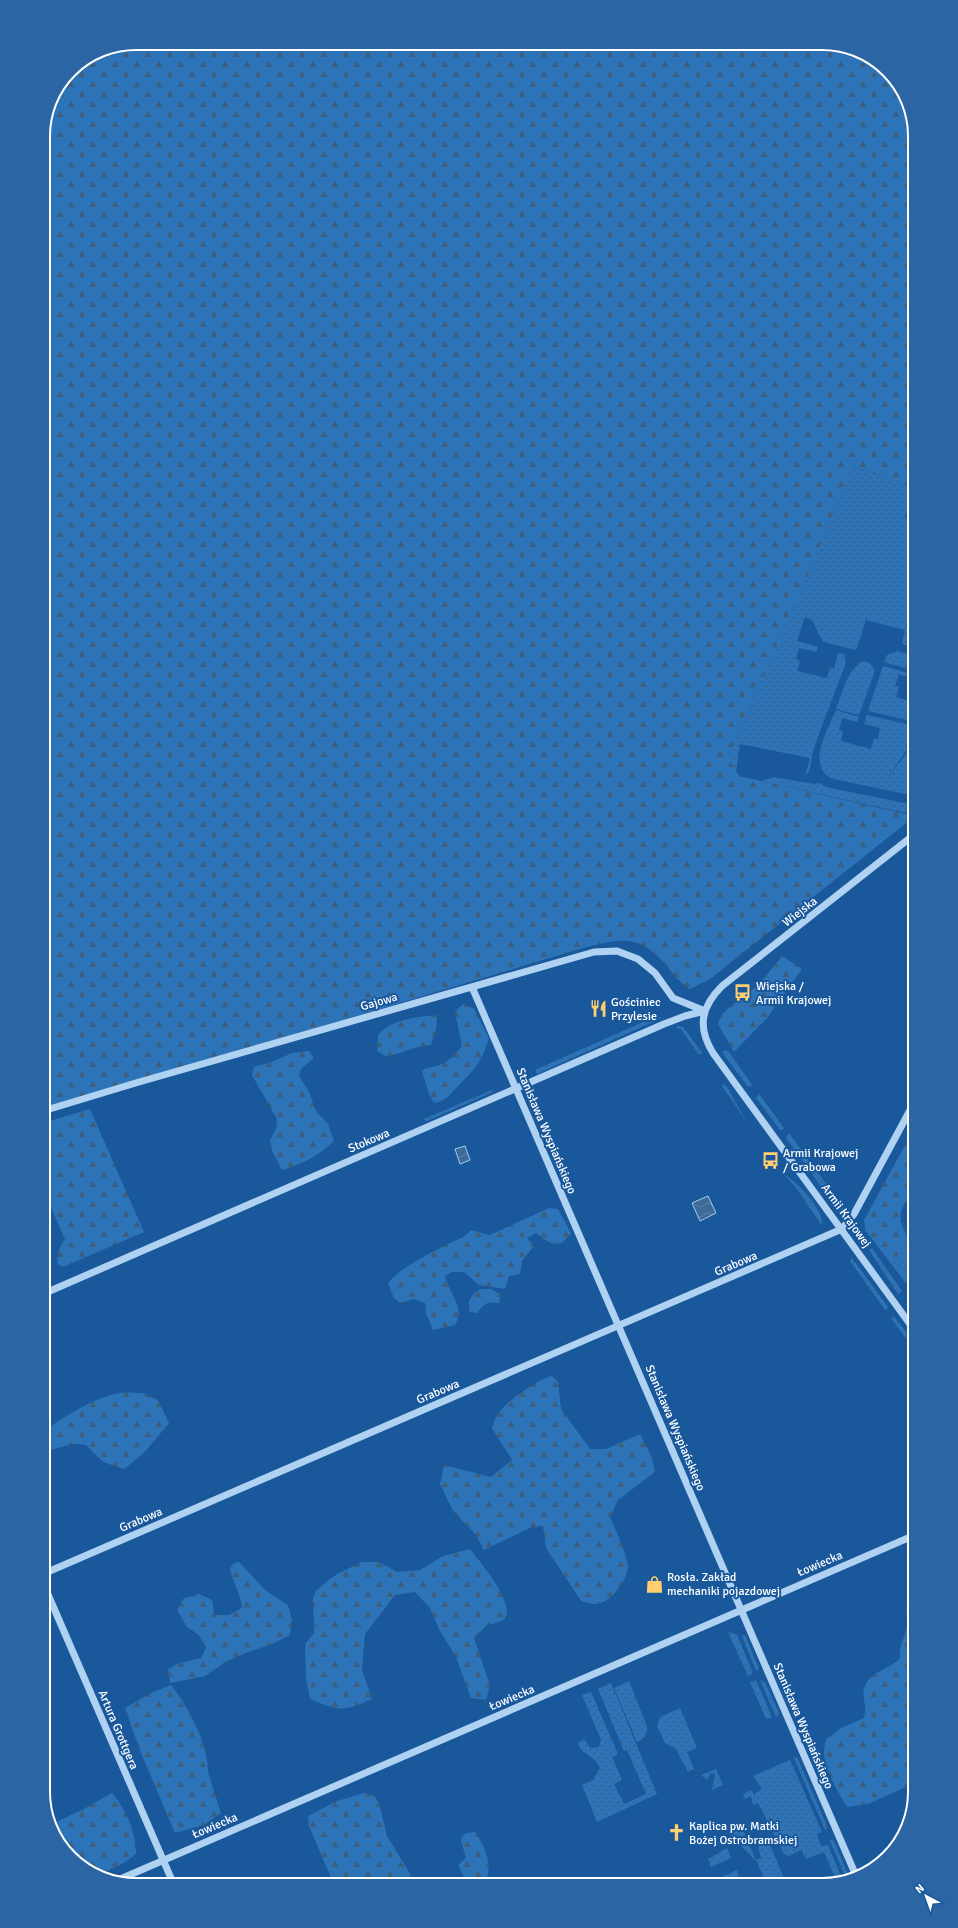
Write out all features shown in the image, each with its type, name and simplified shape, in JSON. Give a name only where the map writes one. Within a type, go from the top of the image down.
[{"type":"street","name":"Wiejska","points":[[705,1012],[712,998],[722,986],[908,840]]},
{"type":"street","name":"Gajowa","points":[[50,1109],[594,952],[617,951],[638,959],[655,973],[673,998],[705,1012]]},
{"type":"street","name":"Stanisława Wyspiańskiego","points":[[472,987],[854,1871]]},
{"type":"street","name":"Stokowa","points":[[50,1291],[671,1021],[684,1016],[705,1012]]},
{"type":"street","name":"Armii Krajowej","points":[[705,1012],[703,1021],[704,1035],[713,1053],[908,1321]]},
{"type":"street","points":[[842,1229],[854,1214],[908,1114]]},
{"type":"street","name":"Grabowa","points":[[50,1571],[842,1229]]},
{"type":"street","name":"Łowiecka","points":[[125,1877],[908,1538]]},
{"type":"street","name":"Artura Grottgera","points":[[50,1599],[171,1878]]},
{"type":"green space","points":[[130,50],[828,50],[844,53],[865,61],[883,75],[897,93],[903,108],[908,130],[908,486],[853,466],[806,580],[728,757],[739,776],[908,814],[908,822],[710,979],[690,989],[674,975],[656,955],[637,943],[628,941],[608,942],[583,948],[50,1108],[50,130],[53,114],[64,88],[75,75],[93,61],[108,55]]},
{"type":"green space","points":[[853,466],[908,486],[908,509],[905,518],[908,519],[908,646],[902,644],[905,630],[866,620],[856,650],[823,642],[812,620],[805,617],[797,641],[818,647],[816,652],[799,648],[796,659],[800,661],[797,671],[827,678],[830,668],[834,669],[838,653],[844,654],[846,663],[813,751],[809,771],[805,776],[810,758],[740,744],[736,772],[728,757]]},
{"type":"green space","points":[[897,651],[908,654],[908,669],[884,662],[887,655]]},
{"type":"green space","points":[[863,661],[870,663],[875,671],[859,715],[836,709],[849,675],[858,664]]},
{"type":"green space","points":[[883,666],[908,673],[908,677],[899,674],[895,686],[899,687],[896,697],[908,701],[908,720],[868,711]]},
{"type":"green space","points":[[836,710],[859,717],[857,722],[842,718],[839,730],[843,731],[841,741],[871,749],[874,738],[878,739],[880,728],[864,724],[867,715],[908,724],[908,748],[884,784],[908,751],[908,795],[833,779],[825,773],[821,766],[821,747]]},
{"type":"green space","points":[[774,777],[814,784],[820,783],[826,787],[908,804],[908,807],[906,813],[761,781]]},
{"type":"green space","points":[[782,956],[802,969],[767,1018],[734,1052],[718,1024],[722,1014],[741,998],[745,1003],[752,996],[750,992],[765,977]]},
{"type":"green space","points":[[463,1004],[474,1009],[489,1038],[484,1053],[474,1069],[448,1097],[434,1103],[429,1094],[422,1071],[444,1063],[462,1046],[455,1012]]},
{"type":"green space","points":[[437,1015],[436,1029],[431,1045],[418,1047],[387,1057],[377,1051],[378,1035],[390,1025],[405,1020]]},
{"type":"green space","points":[[662,1017],[537,1074],[535,1070],[643,1022]]},
{"type":"green space","points":[[678,1026],[683,1027],[703,1054],[698,1054],[681,1029],[676,1028]]},
{"type":"green space","points":[[726,1050],[729,1052],[753,1086],[748,1087],[724,1055],[723,1052]]},
{"type":"green space","points":[[309,1051],[314,1058],[301,1069],[299,1076],[309,1092],[316,1111],[328,1124],[334,1141],[323,1151],[310,1159],[282,1170],[272,1151],[270,1140],[276,1129],[277,1119],[252,1075],[254,1067],[272,1062],[292,1053]]},
{"type":"green space","points":[[724,1084],[727,1087],[746,1121],[722,1086]]},
{"type":"green space","points":[[492,1090],[493,1092],[427,1121],[424,1120],[424,1119]]},
{"type":"green space","points":[[759,1094],[784,1128],[782,1130],[780,1130],[756,1098]]},
{"type":"green space","points":[[90,1109],[144,1232],[63,1267],[58,1264],[58,1254],[65,1239],[50,1205],[50,1121]]},
{"type":"green space","points":[[789,1133],[845,1210],[842,1212],[838,1210],[786,1138]]},
{"type":"green space","points":[[908,1140],[908,1198],[902,1208],[900,1217],[908,1238],[893,1262],[908,1272],[908,1281],[906,1283],[865,1230],[864,1220]]},
{"type":"green space","points":[[783,1173],[802,1189],[814,1204],[822,1219],[822,1226],[797,1189]]},
{"type":"green space","points":[[549,1208],[558,1209],[571,1233],[566,1239],[558,1244],[550,1243],[536,1233],[527,1238],[534,1246],[522,1261],[520,1274],[509,1276],[505,1289],[479,1285],[464,1272],[452,1272],[445,1276],[458,1307],[458,1319],[455,1325],[433,1330],[426,1313],[425,1303],[414,1299],[400,1303],[394,1298],[388,1284],[406,1267],[463,1237],[471,1230],[490,1235]]},
{"type":"green space","points":[[908,1238],[908,1272],[893,1262]]},
{"type":"green space","points":[[872,1248],[902,1291],[898,1294],[869,1250]]},
{"type":"green space","points":[[852,1258],[888,1307],[886,1311],[850,1261]]},
{"type":"green space","points":[[480,1289],[491,1289],[501,1295],[499,1303],[491,1302],[484,1305],[477,1313],[470,1312],[470,1299]]},
{"type":"green space","points":[[894,1316],[908,1335],[908,1341],[891,1318]]},
{"type":"green space","points":[[552,1376],[558,1382],[561,1409],[590,1449],[606,1449],[640,1434],[652,1458],[655,1472],[618,1500],[610,1517],[623,1548],[628,1566],[622,1584],[612,1596],[601,1603],[594,1604],[581,1601],[546,1548],[543,1526],[532,1527],[484,1550],[476,1535],[453,1511],[440,1484],[444,1465],[491,1477],[512,1460],[492,1428],[496,1417],[504,1406],[532,1385]]},
{"type":"green space","points":[[123,1393],[142,1393],[158,1400],[169,1423],[143,1454],[124,1469],[103,1462],[86,1445],[73,1444],[50,1450],[50,1427],[100,1398]]},
{"type":"green space","points":[[470,1549],[503,1596],[507,1611],[504,1620],[486,1626],[474,1638],[490,1685],[486,1700],[471,1698],[456,1657],[439,1629],[430,1608],[415,1592],[395,1595],[365,1634],[362,1670],[372,1699],[347,1708],[335,1708],[310,1699],[306,1678],[305,1644],[314,1633],[313,1599],[316,1591],[337,1574],[362,1562],[379,1562],[397,1572],[420,1570],[443,1556]]},
{"type":"green space","points":[[239,1562],[265,1590],[288,1605],[292,1620],[290,1635],[270,1645],[227,1661],[205,1676],[170,1683],[168,1669],[180,1663],[201,1658],[206,1648],[199,1635],[187,1627],[177,1610],[184,1598],[199,1594],[212,1600],[214,1615],[229,1615],[242,1608],[230,1569],[233,1564]]},
{"type":"green space","points":[[908,1599],[908,1786],[868,1804],[847,1807],[832,1780],[826,1765],[824,1746],[826,1739],[841,1728],[864,1718],[864,1688],[867,1682],[875,1674],[896,1662],[900,1658],[906,1629],[906,1606]]},
{"type":"green space","points":[[728,1632],[737,1635],[753,1673],[748,1676]]},
{"type":"green space","points":[[745,1635],[759,1669],[756,1671],[742,1636]]},
{"type":"green space","points":[[756,1680],[772,1717],[766,1719],[750,1682]]},
{"type":"green space","points":[[760,1680],[765,1682],[778,1711],[779,1714],[776,1717]]},
{"type":"green space","points":[[629,1681],[647,1726],[645,1736],[637,1742],[614,1688]]},
{"type":"green space","points":[[611,1683],[657,1794],[597,1822],[582,1785],[593,1780],[600,1768],[595,1761],[582,1750],[578,1743],[584,1739],[590,1748],[599,1747],[601,1740],[582,1695],[591,1692],[618,1754],[612,1757],[622,1780],[614,1784],[624,1804],[646,1794],[627,1750],[624,1751],[598,1689]]},
{"type":"green space","points":[[171,1685],[183,1701],[194,1721],[202,1741],[208,1772],[221,1813],[204,1825],[175,1833],[141,1753],[125,1708],[151,1693]]},
{"type":"green space","points":[[680,1708],[697,1748],[687,1752],[694,1769],[688,1772],[676,1749],[665,1743],[657,1726],[660,1717]]},
{"type":"green space","points":[[797,1757],[827,1826],[827,1829],[825,1830],[794,1758]]},
{"type":"green space","points":[[790,1760],[822,1832],[817,1834],[821,1846],[828,1845],[841,1876],[835,1877],[824,1852],[806,1859],[801,1850],[789,1856],[784,1854],[758,1803],[753,1805],[751,1796],[745,1799],[743,1794],[751,1790],[754,1794],[762,1789],[753,1776]]},
{"type":"green space","points":[[716,1769],[723,1785],[712,1790],[715,1774],[711,1773],[707,1780],[701,1775]]},
{"type":"green space","points":[[112,1793],[122,1806],[129,1821],[136,1845],[136,1854],[124,1863],[105,1872],[93,1867],[75,1853],[61,1835],[56,1822],[82,1810]]},
{"type":"green space","points":[[364,1793],[374,1796],[379,1803],[387,1836],[413,1878],[331,1878],[309,1826],[308,1816],[337,1801]]},
{"type":"green space","points":[[742,1828],[756,1860],[761,1858],[758,1846],[766,1843],[767,1838],[784,1878],[764,1878],[757,1862],[729,1834]]},
{"type":"green space","points":[[475,1832],[482,1844],[487,1857],[487,1878],[464,1878],[458,1865],[466,1858],[461,1841],[462,1836],[467,1833]]},
{"type":"green space","points":[[829,1839],[834,1841],[848,1874],[845,1874]]},
{"type":"green space","points":[[727,1848],[731,1858],[711,1867],[708,1859]]},
{"type":"green space","points":[[737,1870],[739,1876],[735,1878],[719,1878]]},
{"type":"water","points":[[465,1146],[470,1160],[460,1164],[455,1149]]},
{"type":"water","points":[[708,1196],[716,1213],[700,1221],[692,1203]]},
{"type":"place","name":"Wiejska / Armii Krajowej","points":[[743,993]]},
{"type":"place","name":"Gościniec Przylesie","points":[[598,1009]]},
{"type":"place","name":"Armii Krajowej / Grabowa","points":[[770,1160]]},
{"type":"place","name":"Rosła. Zakład mechaniki pojazdowej","points":[[654,1584]]},
{"type":"place","name":"Kaplica pw. Matki Bożej Ostrobramskiej","points":[[676,1833]]}]
